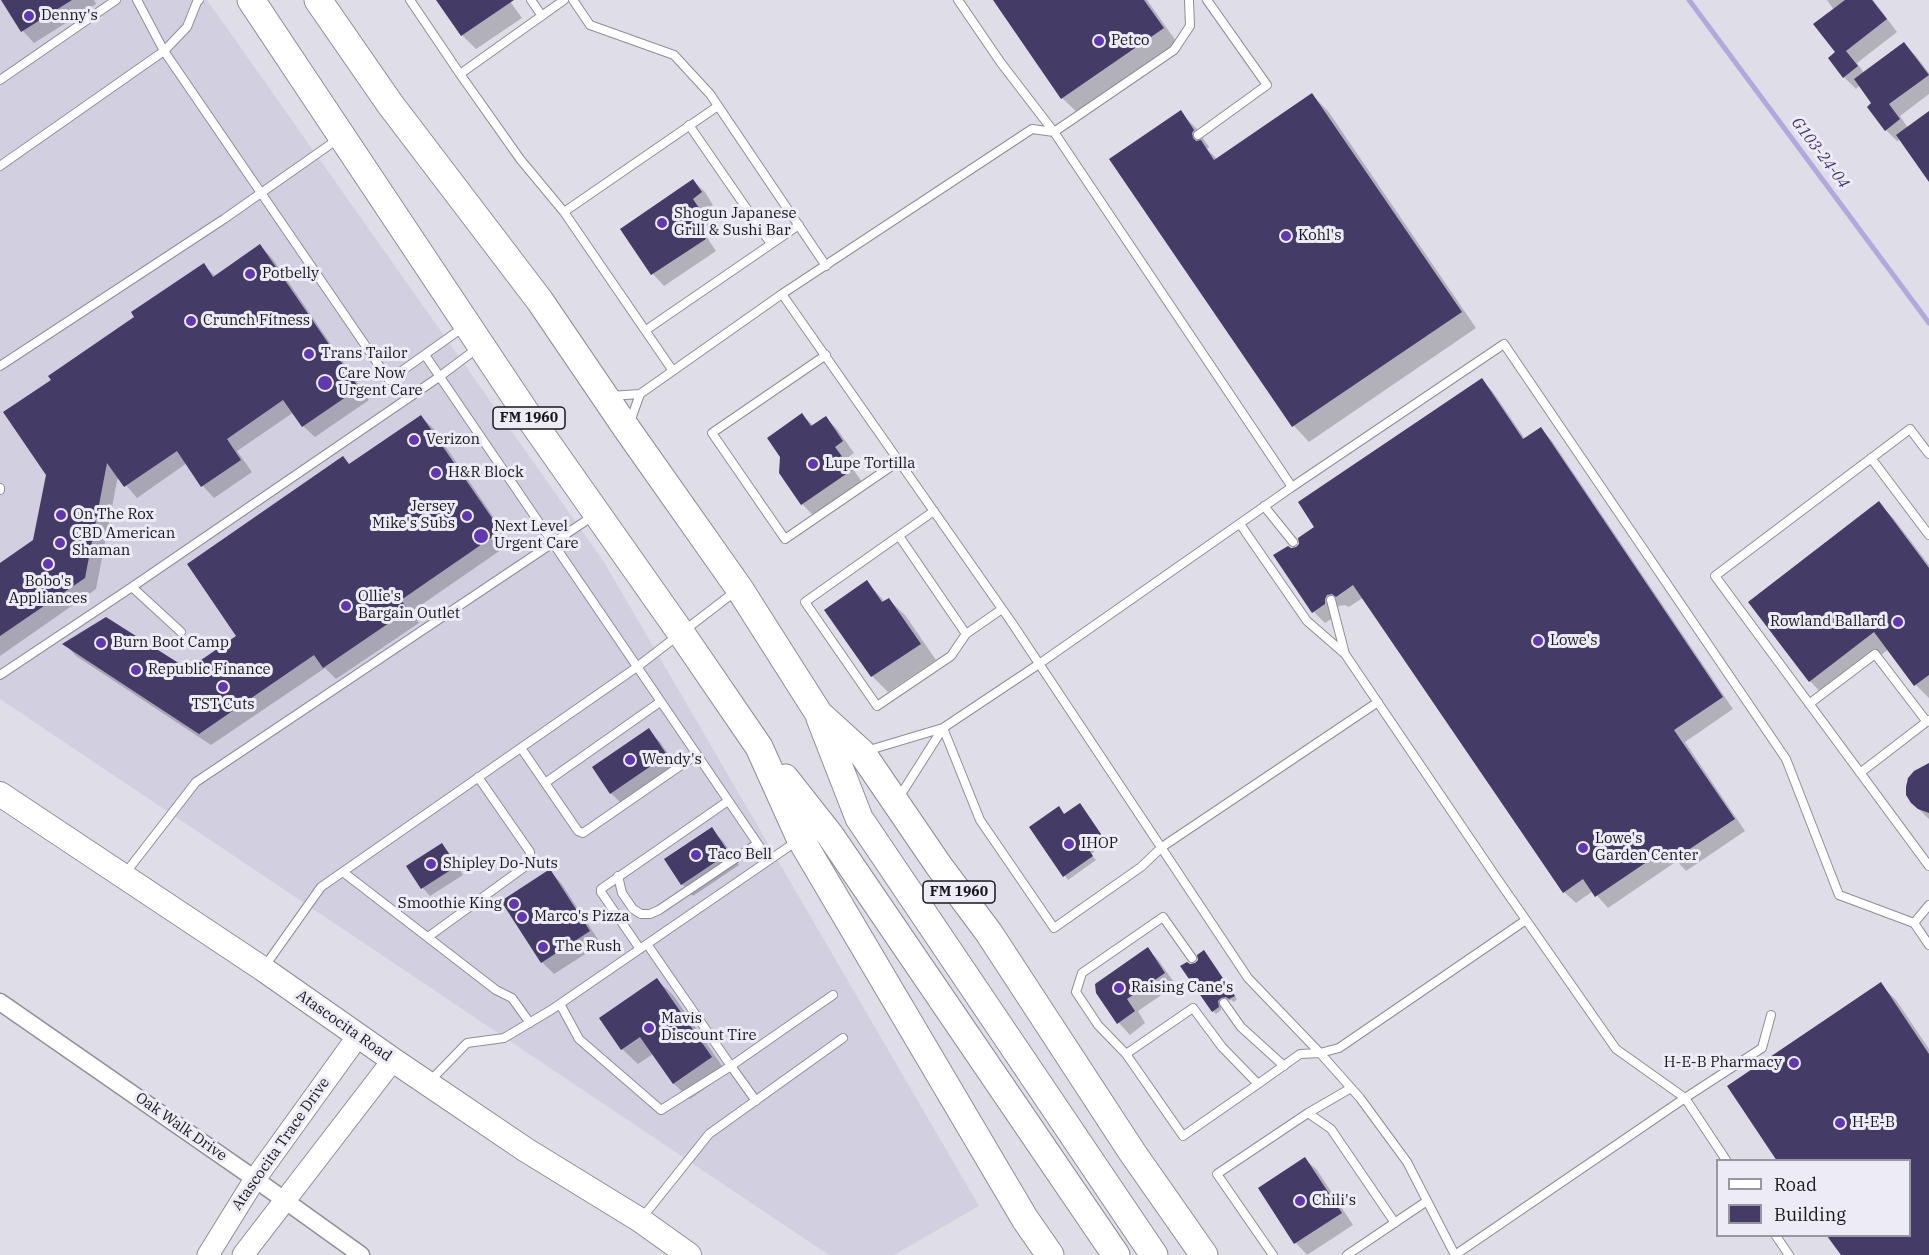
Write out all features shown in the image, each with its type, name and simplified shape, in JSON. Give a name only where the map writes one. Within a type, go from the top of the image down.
[{"type":"main road","name":"FM 1960","points":[[251,0],[474,335],[759,747],[800,838],[1025,1219],[1050,1255]]},
{"type":"main road","name":"FM 1960","points":[[318,0],[390,104],[540,301],[739,588],[819,714],[862,753],[939,866],[989,933],[1132,1152],[1204,1255]]},
{"type":"main road","points":[[819,714],[859,818],[1154,1255]]},
{"type":"main road","points":[[759,747],[830,835],[1116,1255]]},
{"type":"main road","name":"Atascocita Road","points":[[0,794],[263,969],[526,1150],[640,1221],[689,1255]]},
{"type":"street","name":"Oak Walk Drive","points":[[0,1002],[361,1255]]},
{"type":"street","name":"Atascocita Trace Drive","points":[[208,1255],[255,1179],[358,1036]]},
{"type":"street","points":[[243,1255],[393,1060]]},
{"type":"lane","points":[[0,80],[116,0]]},
{"type":"lane","points":[[137,0],[164,51],[389,380],[425,355],[474,335]]},
{"type":"lane","points":[[0,166],[164,51],[187,27],[200,0]]},
{"type":"lane","points":[[410,0],[520,159],[564,212],[673,370]]},
{"type":"lane","points":[[531,0],[542,16]]},
{"type":"lane","points":[[460,74],[564,0]]},
{"type":"lane","points":[[573,0],[590,25],[674,55],[718,105],[826,266]]},
{"type":"lane","points":[[958,0],[1001,63],[1054,132],[1292,487]]},
{"type":"lane","points":[[605,397],[640,394],[782,294],[1032,129],[1054,132],[1174,50],[1190,26],[1189,0]]},
{"type":"lane","points":[[1198,135],[1268,85],[1207,0]]},
{"type":"lane","points":[[564,212],[718,105]]},
{"type":"lane","points":[[689,125],[771,244]]},
{"type":"lane","points":[[0,366],[224,219],[342,136]]},
{"type":"lane","points":[[646,330],[799,225]]},
{"type":"lane","points":[[782,294],[1002,609],[1248,978],[1351,1088],[1407,1162],[1455,1255],[1762,1048],[1771,1015]]},
{"type":"lane","points":[[0,675],[439,376],[474,335]]},
{"type":"lane","points":[[862,753],[943,728],[1039,664],[1264,506],[1504,344],[1786,759],[1839,896],[1914,923],[1929,945]]},
{"type":"lane","points":[[425,355],[768,859]]},
{"type":"lane","points":[[826,355],[712,433],[785,539],[899,461]]},
{"type":"lane","points":[[627,429],[640,394]]},
{"type":"lane","points":[[1929,454],[1910,429],[1715,576],[1929,867]]},
{"type":"lane","points":[[1871,458],[1929,535]]},
{"type":"lane","points":[[1264,506],[1293,542]]},
{"type":"lane","points":[[934,511],[805,602],[877,706],[951,656],[966,634],[1002,609]]},
{"type":"lane","points":[[123,876],[196,782],[597,514]]},
{"type":"lane","points":[[1240,524],[1307,621],[1346,654],[1616,1049],[1685,1098],[1725,1159]]},
{"type":"lane","points":[[899,536],[966,634]]},
{"type":"lane","points":[[132,587],[181,632]]},
{"type":"lane","points":[[263,969],[321,887],[637,667],[739,588]]},
{"type":"lane","points":[[1331,600],[1346,654]]},
{"type":"lane","points":[[1809,704],[1875,654],[1928,721],[1860,773]]},
{"type":"lane","points":[[545,783],[660,702]]},
{"type":"lane","points":[[943,728],[980,820],[1054,928],[1141,867],[1162,847],[1378,702]]},
{"type":"lane","points":[[896,802],[943,728]]},
{"type":"lane","points":[[521,748],[578,831],[583,832],[696,755]]},
{"type":"lane","points":[[428,937],[530,863],[530,852],[478,777]]},
{"type":"lane","points":[[728,801],[604,886],[602,892],[756,1101]]},
{"type":"lane","points":[[428,1083],[467,1043],[504,1038],[530,1023],[800,838]]},
{"type":"lane","points":[[618,876],[622,893],[633,909],[641,914],[650,914],[757,844]]},
{"type":"lane","points":[[343,872],[496,990],[512,998],[530,1023]]},
{"type":"lane","points":[[1914,923],[1929,905]]},
{"type":"lane","points":[[1192,958],[1163,918],[1082,973],[1076,992],[1098,1025],[1125,1054],[1183,1136],[1300,1054],[1320,1053],[1339,1048],[1526,920]]},
{"type":"lane","points":[[560,1004],[579,1039],[661,1110],[833,995]]},
{"type":"lane","points":[[1224,1003],[1241,1027],[1284,1066]]},
{"type":"lane","points":[[1125,1054],[1193,1008],[1222,1047],[1258,1084]]},
{"type":"lane","points":[[640,1221],[709,1134],[843,1038]]},
{"type":"lane","points":[[1273,1255],[1217,1174],[1308,1113],[1351,1088]]},
{"type":"lane","points":[[1308,1113],[1331,1129],[1395,1223]]},
{"type":"lane","points":[[1347,1255],[1427,1201]]},
{"type":"lane","points":[[1777,1237],[1789,1255]]},
{"type":"shaded area","points":[[0,0],[207,0],[604,562],[979,1206],[894,1255],[829,1255],[0,699]]},
{"type":"building","name":"Denny's","points":[[1,0],[72,0],[21,32]]},
{"type":"building","points":[[436,0],[514,0],[461,36]]},
{"type":"building","points":[[993,0],[1144,0],[1164,28],[1061,99]]},
{"type":"building","points":[[1845,0],[1872,0],[1887,19],[1846,51],[1858,66],[1843,78],[1828,58],[1835,52],[1813,24]]},
{"type":"building","points":[[1904,42],[1929,75],[1889,104],[1900,119],[1885,131],[1867,107],[1871,103],[1854,79]]},
{"type":"building","name":"Kohl's","points":[[1312,93],[1462,312],[1292,427],[1109,159],[1181,110],[1194,130],[1193,138],[1196,141],[1201,140],[1214,160]]},
{"type":"building","points":[[1929,111],[1929,182],[1896,135]]},
{"type":"building","name":"Shogun Japanese Grill & Sushi Bar","points":[[693,179],[702,192],[693,199],[701,211],[692,218],[706,239],[651,275],[620,229]]},
{"type":"building","points":[[260,244],[359,388],[302,427],[283,400],[227,439],[241,460],[201,487],[177,451],[124,487],[107,463],[85,578],[0,636],[0,563],[33,540],[46,475],[3,412],[51,380],[48,376],[134,317],[131,312],[204,263],[213,277]]},
{"type":"building","name":"Lowe's","points":[[1482,378],[1523,439],[1541,427],[1723,697],[1674,730],[1735,819],[1673,860],[1666,849],[1595,897],[1583,879],[1563,893],[1353,585],[1336,597],[1332,594],[1327,595],[1325,604],[1312,613],[1273,555],[1288,546],[1296,547],[1299,544],[1298,538],[1314,527],[1298,502]]},
{"type":"building","name":"Lupe Tortilla","points":[[802,413],[811,426],[826,416],[843,441],[835,447],[852,470],[801,505],[779,473],[780,457],[767,438]]},
{"type":"building","points":[[421,415],[501,531],[401,600],[408,610],[323,668],[314,655],[199,734],[62,644],[106,617],[188,669],[236,636],[187,564],[343,456],[349,464]]},
{"type":"building","points":[[1879,501],[1929,568],[1929,675],[1914,686],[1874,632],[1809,682],[1748,602]]},
{"type":"building","points":[[867,580],[882,602],[889,598],[921,644],[871,677],[824,610]]},
{"type":"building","points":[[649,728],[667,755],[610,794],[592,767]]},
{"type":"building","points":[[1929,763],[1929,813],[1918,809],[1911,803],[1906,795],[1906,787],[1908,778],[1914,771]]},
{"type":"building","name":"IHOP","points":[[1080,803],[1105,840],[1089,850],[1093,856],[1063,877],[1029,827],[1059,806],[1064,814]]},
{"type":"building","points":[[712,827],[729,853],[681,885],[664,859]]},
{"type":"building","points":[[442,843],[457,866],[421,889],[406,866]]},
{"type":"building","points":[[550,869],[590,931],[541,963],[501,901]]},
{"type":"building","name":"Raising Cane's","points":[[1148,947],[1165,973],[1127,999],[1135,1011],[1117,1024],[1096,993],[1095,984]]},
{"type":"building","points":[[1204,950],[1235,996],[1229,999],[1221,998],[1218,1001],[1219,1007],[1212,1012],[1180,966],[1187,962],[1195,963],[1198,960],[1197,955]]},
{"type":"building","name":"Mavis Discount Tire","points":[[657,978],[712,1057],[673,1084],[640,1037],[621,1050],[599,1018]]},
{"type":"building","name":"H-E-B","points":[[1881,982],[1929,1054],[1929,1255],[1841,1255],[1828,1237],[1911,1237],[1911,1159],[1776,1159],[1727,1086]]},
{"type":"building","name":"Chili's","points":[[1305,1157],[1342,1213],[1294,1244],[1258,1188]]},
{"type":"waterway","name":"G103-24-04","points":[[1689,0],[1929,323]]},
{"type":"place","name":"Denny's","points":[[29,16]]},
{"type":"place","name":"Petco","points":[[1099,41]]},
{"type":"place","name":"Shogun Japanese Grill & Sushi Bar","points":[[662,223]]},
{"type":"place","name":"Kohl's","points":[[1286,236]]},
{"type":"place","name":"Potbelly","points":[[250,274]]},
{"type":"place","name":"Crunch Fitness","points":[[191,321]]},
{"type":"place","name":"Trans Tailor","points":[[309,354]]},
{"type":"place","name":"Care Now Urgent Care","points":[[325,383]]},
{"type":"place","name":"Verizon","points":[[414,440]]},
{"type":"place","name":"Lupe Tortilla","points":[[813,464]]},
{"type":"place","name":"H&R Block","points":[[436,473]]},
{"type":"place","name":"On The Rox","points":[[61,515]]},
{"type":"place","name":"Jersey Mike's Subs","points":[[467,516]]},
{"type":"place","name":"Next Level Urgent Care","points":[[481,536]]},
{"type":"place","name":"CBD American Shaman","points":[[60,543]]},
{"type":"place","name":"Bobo's Appliances","points":[[48,564]]},
{"type":"place","name":"Ollie's Bargain Outlet","points":[[346,606]]},
{"type":"place","name":"Rowland Ballard","points":[[1898,622]]},
{"type":"place","name":"Lowe's","points":[[1538,641]]},
{"type":"place","name":"Burn Boot Camp","points":[[101,643]]},
{"type":"place","name":"Republic Finance","points":[[136,670]]},
{"type":"place","name":"TST Cuts","points":[[223,687]]},
{"type":"place","name":"Wendy's","points":[[630,760]]},
{"type":"place","name":"IHOP","points":[[1069,844]]},
{"type":"place","name":"Lowe's Garden Center","points":[[1583,848]]},
{"type":"place","name":"Taco Bell","points":[[696,855]]},
{"type":"place","name":"Shipley Do-Nuts","points":[[431,864]]},
{"type":"place","name":"Smoothie King","points":[[514,904]]},
{"type":"place","name":"Marco's Pizza","points":[[522,917]]},
{"type":"place","name":"The Rush","points":[[543,947]]},
{"type":"place","name":"Raising Cane's","points":[[1119,988]]},
{"type":"place","name":"Mavis Discount Tire","points":[[649,1028]]},
{"type":"place","name":"H-E-B Pharmacy","points":[[1794,1063]]},
{"type":"place","name":"H-E-B","points":[[1840,1123]]},
{"type":"place","name":"Chili's","points":[[1300,1201]]}]
